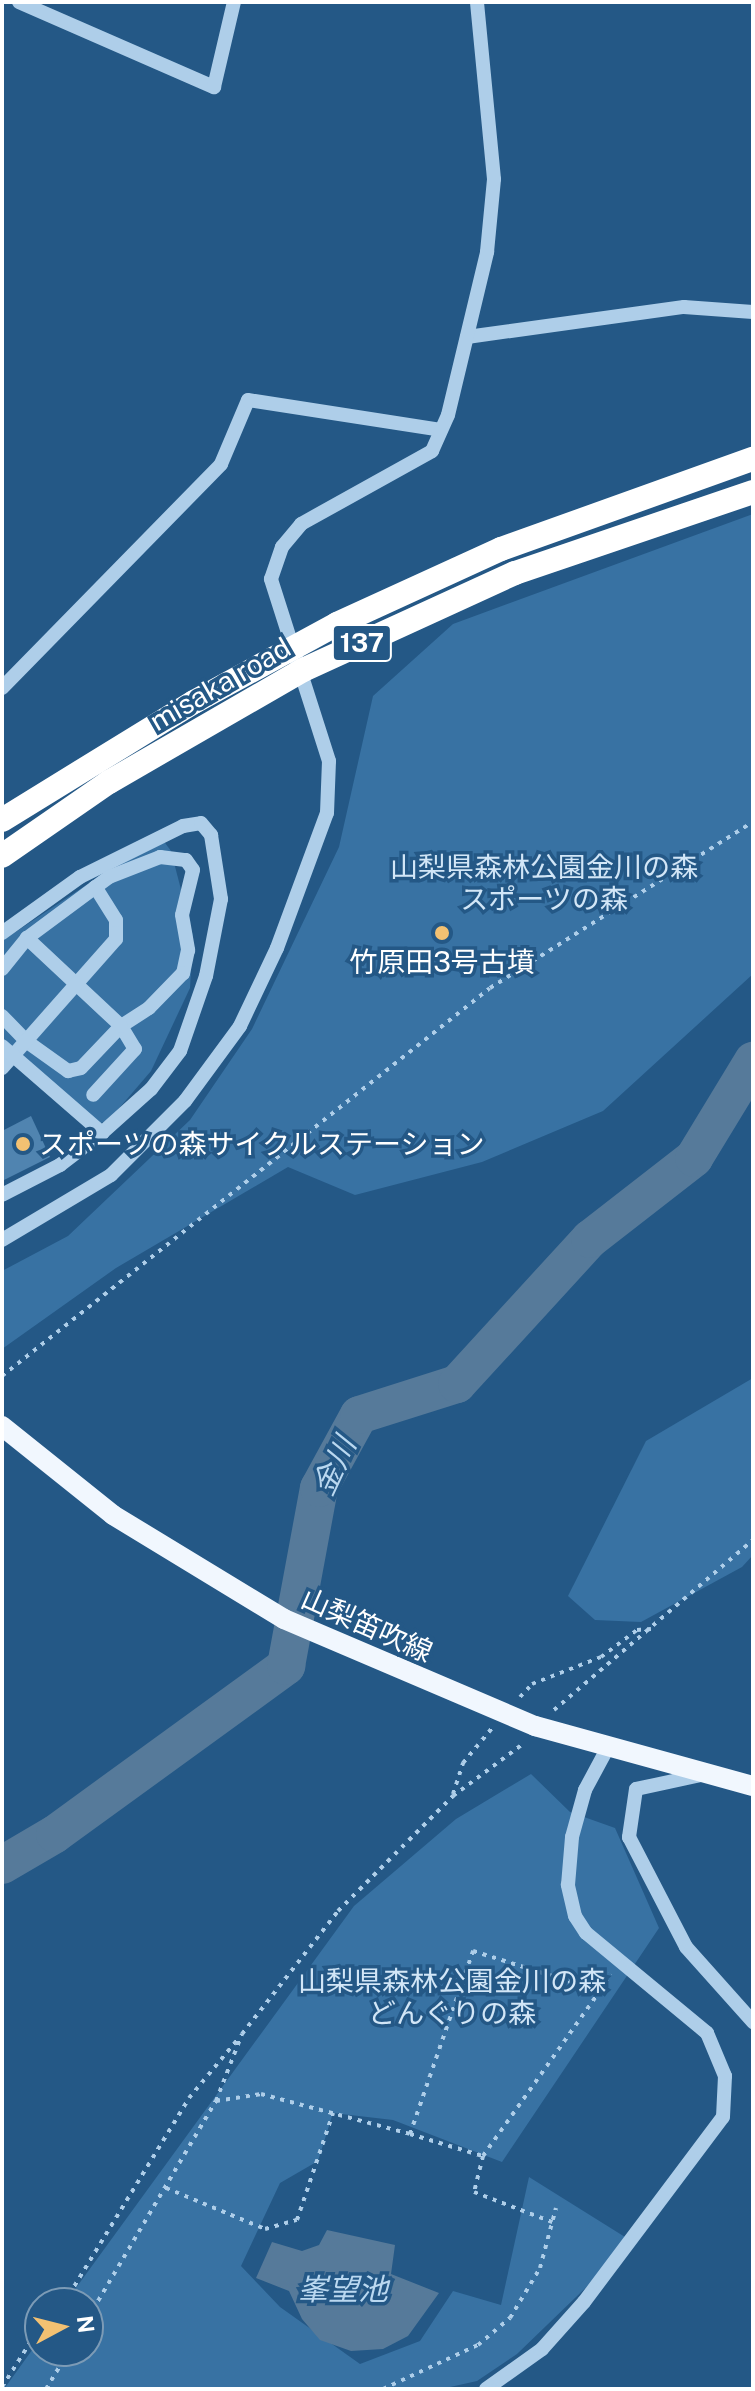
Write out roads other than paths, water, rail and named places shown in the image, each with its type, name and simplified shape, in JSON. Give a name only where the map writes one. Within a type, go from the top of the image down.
[{"type":"highway","name":"misaka road","points":[[2,820],[501,549],[753,459]]},
{"type":"highway","name":"misaka road","points":[[2,856],[298,659],[515,573],[753,492]]},
{"type":"main road","name":"山梨笛吹線","points":[[2,1426],[113,1515],[284,1619],[535,1726],[701,1775],[753,1786]]},
{"type":"street","points":[[19,2],[214,87],[234,2]]},
{"type":"street","points":[[2,1240],[111,1175],[185,1101],[240,1026],[277,948],[327,813],[329,761],[271,579],[282,547],[301,524],[432,451],[441,430],[487,252],[494,179],[477,2]]},
{"type":"street","points":[[467,337],[684,307],[753,312]]},
{"type":"street","points":[[2,688],[221,464],[248,400],[441,430]]},
{"type":"street","points":[[2,933],[80,877],[183,826],[201,823],[211,835],[221,899],[206,976],[180,1051],[151,1089],[102,1133],[60,1165],[2,1195]]},
{"type":"street","points":[[2,969],[27,938],[95,887],[160,857],[186,860],[193,870],[182,915],[188,950],[183,973],[149,1008],[121,1026],[81,1068],[68,1071],[26,1041],[2,1016]]},
{"type":"street","points":[[2,1068],[119,931],[95,887]]},
{"type":"street","points":[[27,938],[121,1026],[135,1049],[93,1095]]},
{"type":"street","points":[[2,1046],[102,1133]]},
{"type":"street","points":[[486,2389],[542,2349],[584,2302],[723,2117],[725,2076],[707,2033],[586,1933],[575,1916],[568,1885],[572,1837],[585,1790],[607,1749]]},
{"type":"street","points":[[701,1775],[636,1789],[629,1837],[686,1947],[753,2022]]},
{"type":"water","name":"峯望池","points":[[327,2230],[395,2245],[391,2274],[439,2293],[408,2336],[383,2349],[351,2351],[320,2340],[302,2319],[289,2291],[256,2278],[272,2242],[302,2251],[319,2245]]},
{"type":"waterway","name":"金川","points":[[2,1865],[55,1834],[286,1666],[319,1488],[359,1415],[457,1384],[590,1239],[694,1158],[753,1061]]},
{"type":"place","name":"竹原田3号古墳","points":[[442,933]]},
{"type":"place","name":"スポーツの森サイクルステーション","points":[[23,1144]]},
{"type":"park label","name":"山梨県森林公園金川の森 スポーツの森","points":[[544,883]]},
{"type":"park label","name":"山梨県森林公園金川の森 どんぐりの森","points":[[452,1997]]}]
